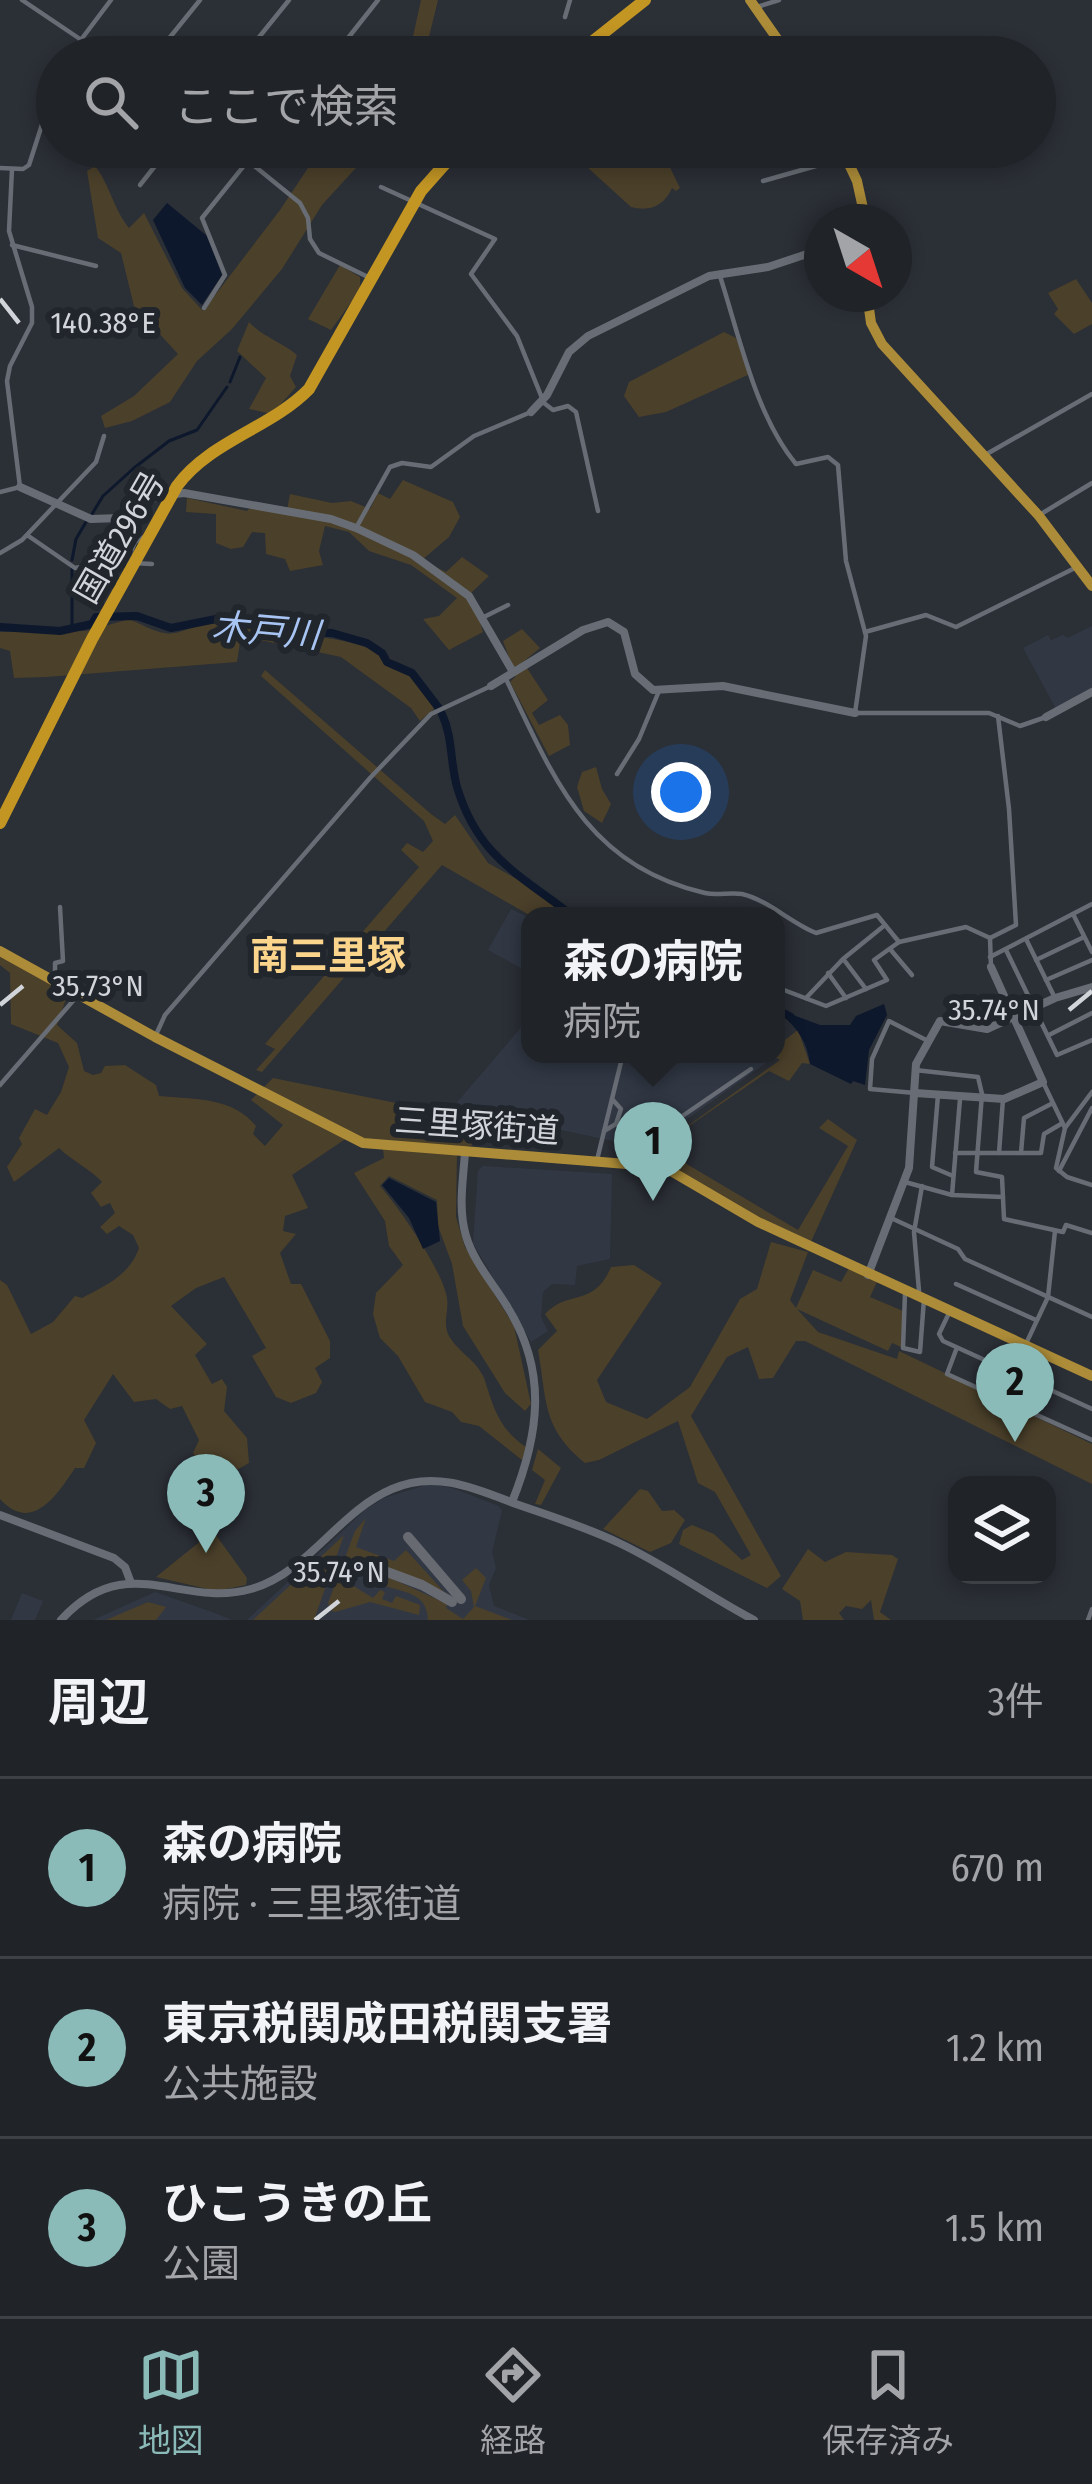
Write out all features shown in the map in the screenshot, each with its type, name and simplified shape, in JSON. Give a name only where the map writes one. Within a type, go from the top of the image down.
[{"type":"highway","points":[[600,36],[645,0]]},
{"type":"highway","name":"国道296号","points":[[0,823],[131,560],[172,493],[193,468],[304,394],[439,168]]},
{"type":"main road","points":[[753,4],[775,36]]},
{"type":"main road","points":[[851,168],[862,204]]},
{"type":"main road","points":[[871,312],[876,337],[1039,516],[1092,586]]},
{"type":"main road","name":"三里塚街道","points":[[0,951],[154,1037],[363,1143],[645,1163],[676,1172],[758,1222],[1092,1376]]},
{"type":"street","points":[[22,0],[76,36]]},
{"type":"street","points":[[82,36],[111,0]]},
{"type":"street","points":[[171,36],[200,0]]},
{"type":"street","points":[[260,36],[289,0]]},
{"type":"street","points":[[349,36],[378,0]]},
{"type":"street","points":[[565,17],[570,0]]},
{"type":"street","points":[[753,4],[779,0]]},
{"type":"street","points":[[0,168],[29,165],[36,144]]},
{"type":"street","points":[[140,185],[153,168]]},
{"type":"street","points":[[204,308],[225,275],[202,218],[242,168]]},
{"type":"street","points":[[257,168],[300,203],[319,253],[372,279]]},
{"type":"street","points":[[763,181],[799,168]]},
{"type":"street","points":[[12,169],[4,230],[32,307],[29,332],[7,381],[20,487]]},
{"type":"street","points":[[381,187],[495,239],[471,274],[518,337],[542,401],[553,410],[568,406],[576,412],[598,511]]},
{"type":"street","points":[[11,245],[96,266]]},
{"type":"street","points":[[356,528],[390,467],[402,463],[431,467],[484,430],[531,412],[580,342],[719,273],[768,267],[804,255]]},
{"type":"street","points":[[719,273],[766,414],[788,453],[796,464],[831,457],[838,464],[846,561],[866,632],[855,713]]},
{"type":"street","points":[[985,455],[1092,394]]},
{"type":"street","points":[[0,553],[27,535],[96,462],[104,436]]},
{"type":"street","points":[[1039,516],[1092,483]]},
{"type":"street","points":[[0,491],[20,487],[92,519],[110,519],[172,493],[210,496],[331,519],[441,573],[469,596],[484,617],[574,810],[607,846],[657,877],[706,894],[748,896],[768,907]]},
{"type":"street","points":[[27,535],[75,568],[131,560],[152,564]]},
{"type":"street","points":[[866,632],[926,615],[956,627],[1078,566]]},
{"type":"street","points":[[484,617],[508,605]]},
{"type":"street","points":[[154,1037],[165,1016],[431,714],[491,686],[583,630],[608,622],[626,635],[639,681],[659,691],[723,686],[855,713],[998,716],[1020,726],[1092,692]]},
{"type":"street","points":[[617,774],[639,739],[659,691]]},
{"type":"street","points":[[990,938],[1018,921],[998,716]]},
{"type":"street","points":[[990,962],[1092,904]]},
{"type":"street","points":[[55,981],[55,963],[63,962],[60,907]]},
{"type":"street","points":[[1073,914],[1092,952]]},
{"type":"street","points":[[785,917],[812,932],[823,932],[877,915],[898,942]]},
{"type":"street","points":[[805,1001],[843,958],[885,926]]},
{"type":"street","points":[[785,991],[823,1007],[887,980],[874,960],[898,942],[966,927],[990,938]]},
{"type":"street","points":[[1036,960],[1084,937]]},
{"type":"street","points":[[990,938],[990,962],[1064,1126]]},
{"type":"street","points":[[1026,939],[1055,998]]},
{"type":"street","points":[[890,949],[912,975]]},
{"type":"street","points":[[1006,950],[1058,1056],[1092,1040]]},
{"type":"street","points":[[843,958],[866,989]]},
{"type":"street","points":[[1046,980],[1092,960]]},
{"type":"street","points":[[827,974],[845,998]]},
{"type":"street","points":[[868,1275],[905,1181],[915,1070],[940,1021],[983,1030],[1092,987]]},
{"type":"street","points":[[0,1085],[79,994]]},
{"type":"street","points":[[1049,1035],[1092,1013]]},
{"type":"street","points":[[928,1041],[889,1021],[872,1059],[872,1090],[1003,1099],[1043,1082]]},
{"type":"street","points":[[597,1160],[621,1063]]},
{"type":"street","points":[[604,1131],[625,1122],[636,1139],[646,1141],[751,1069]]},
{"type":"street","points":[[915,1070],[975,1074],[982,1098],[976,1172],[1001,1175],[1004,1220],[1091,1233]]},
{"type":"street","points":[[1092,1092],[1064,1126],[1056,1165],[1058,1171],[1092,1185]]},
{"type":"street","points":[[938,1095],[932,1167],[953,1176]]},
{"type":"street","points":[[952,1195],[960,1097]]},
{"type":"street","points":[[611,1098],[621,1109],[616,1124]]},
{"type":"street","points":[[999,1153],[1003,1099]]},
{"type":"street","points":[[1021,1153],[1024,1118],[1053,1103]]},
{"type":"street","points":[[1058,1171],[1091,1112]]},
{"type":"street","points":[[955,1153],[1042,1153],[1044,1134],[1064,1126]]},
{"type":"street","points":[[465,1153],[465,1232],[477,1261],[524,1336],[536,1382],[534,1436],[512,1502]]},
{"type":"street","points":[[905,1181],[952,1195],[1003,1197]]},
{"type":"street","points":[[905,1291],[903,1348],[920,1352],[915,1229],[922,1186]]},
{"type":"street","points":[[891,1218],[958,1249],[962,1257],[1092,1317]]},
{"type":"street","points":[[1000,1399],[1048,1297],[1055,1231]]},
{"type":"street","points":[[956,1285],[1036,1320]]},
{"type":"street","points":[[950,1311],[939,1334],[943,1341],[1092,1409]]},
{"type":"street","points":[[957,1347],[946,1374],[1092,1440]]},
{"type":"street","points":[[61,1620],[92,1596],[130,1583],[216,1593],[252,1588],[290,1570],[378,1496],[423,1480],[458,1483],[617,1541],[754,1620]]},
{"type":"street","points":[[0,1515],[114,1558],[130,1583]]},
{"type":"street","points":[[1088,1620],[1092,1609]]},
{"type":"shaded area","points":[[421,0],[438,0],[429,36],[413,36]]},
{"type":"shaded area","points":[[96,168],[129,228],[144,213],[182,288],[203,311],[308,168],[356,168],[322,205],[282,269],[232,329],[197,361],[170,402],[105,428],[101,416],[134,396],[178,354],[134,306],[121,253],[98,238],[87,171]]},
{"type":"shaded area","points":[[588,168],[670,168],[680,188],[672,188],[656,206],[631,207]]},
{"type":"shaded area","points":[[340,265],[360,277],[360,290],[331,330],[308,319]]},
{"type":"shaded area","points":[[1076,279],[1092,303],[1092,324],[1074,334],[1054,314],[1058,309],[1048,293]]},
{"type":"shaded area","points":[[249,322],[297,355],[290,376],[296,387],[272,414],[249,409],[266,378],[237,351]]},
{"type":"shaded area","points":[[724,332],[736,338],[750,374],[666,412],[639,417],[624,396],[629,382]]},
{"type":"shaded area","points":[[403,480],[453,502],[460,517],[449,537],[422,560],[446,572],[462,557],[489,576],[471,593],[483,632],[449,650],[423,619],[439,616],[457,598],[411,565],[369,551],[349,532],[325,526],[319,551],[323,565],[290,571],[285,559],[266,554],[265,533],[252,532],[243,547],[231,549],[216,543],[216,514],[186,512],[187,498],[247,511],[253,505],[286,515],[290,494],[332,503],[351,501],[370,509],[378,493],[390,499]]},
{"type":"shaded area","points":[[130,619],[159,632],[226,622],[368,648],[407,670],[434,709],[420,721],[411,708],[341,657],[241,636],[237,662],[46,677],[14,678],[10,651],[0,648],[0,632],[86,631]]},
{"type":"shaded area","points":[[1092,626],[1092,689],[1056,709],[1023,648],[1048,635],[1051,640],[1068,638]]},
{"type":"shaded area","points":[[522,629],[540,648],[523,662],[548,700],[532,713],[539,725],[560,715],[568,725],[570,745],[549,756],[510,682],[516,676],[503,641]]},
{"type":"shaded area","points":[[265,670],[431,814],[445,824],[455,815],[488,863],[567,907],[521,910],[442,865],[262,1072],[256,1070],[275,1049],[265,1044],[419,867],[401,850],[407,843],[423,852],[433,841],[424,821],[261,676]]},
{"type":"shaded area","points":[[596,767],[611,804],[602,823],[584,811],[577,787],[582,772]]},
{"type":"shaded area","points":[[511,909],[521,914],[521,968],[488,950]]},
{"type":"shaded area","points":[[0,956],[68,993],[57,1025],[77,1043],[84,1071],[93,1075],[105,1066],[125,1065],[156,1085],[159,1096],[224,1105],[256,1126],[253,1134],[265,1146],[283,1125],[251,1100],[273,1078],[480,1120],[472,1145],[457,1151],[456,1217],[465,1247],[514,1326],[531,1404],[525,1411],[505,1393],[463,1326],[452,1264],[438,1226],[437,1200],[389,1176],[380,1186],[437,1272],[447,1298],[448,1334],[481,1372],[503,1425],[526,1447],[522,1460],[479,1426],[461,1422],[452,1412],[425,1402],[398,1356],[380,1338],[373,1314],[376,1293],[403,1265],[389,1246],[385,1221],[354,1173],[384,1158],[383,1149],[350,1136],[292,1175],[308,1208],[285,1216],[283,1231],[296,1234],[280,1253],[291,1284],[301,1284],[330,1341],[330,1358],[315,1368],[322,1382],[316,1393],[291,1403],[276,1397],[252,1356],[266,1348],[224,1277],[196,1288],[171,1306],[207,1344],[195,1355],[212,1384],[222,1379],[227,1387],[224,1411],[247,1438],[249,1463],[212,1484],[193,1453],[199,1440],[182,1406],[170,1409],[156,1399],[134,1402],[113,1374],[84,1420],[96,1443],[84,1468],[75,1468],[52,1499],[33,1512],[12,1509],[0,1499],[0,1280],[31,1334],[53,1322],[75,1296],[82,1298],[116,1279],[139,1248],[133,1235],[119,1226],[107,1234],[100,1227],[115,1213],[110,1203],[101,1207],[91,1193],[102,1182],[59,1148],[14,1182],[7,1167],[22,1144],[19,1138],[35,1109],[47,1115],[69,1067],[58,1043],[11,1024],[10,973],[0,965]]},
{"type":"shaded area","points":[[521,1028],[521,1063],[766,1063],[646,1148],[453,1107]]},
{"type":"shaded area","points":[[798,1030],[810,1064],[802,1063],[789,1081],[769,1071],[651,1152],[776,1063],[785,1063],[785,1040]]},
{"type":"shaded area","points":[[828,1119],[857,1140],[810,1244],[762,1221],[659,1158],[663,1150],[798,1230],[848,1146],[819,1128]]},
{"type":"shaded area","points":[[483,1166],[612,1174],[610,1259],[577,1266],[575,1285],[552,1284],[543,1292],[541,1317],[548,1331],[531,1342],[473,1243],[478,1171]]},
{"type":"shaded area","points":[[771,1242],[808,1252],[790,1300],[796,1308],[813,1270],[841,1282],[849,1268],[877,1282],[870,1297],[903,1311],[901,1347],[892,1343],[888,1351],[797,1309],[818,1332],[897,1359],[899,1351],[1092,1444],[1092,1484],[805,1341],[796,1341],[773,1378],[759,1379],[748,1347],[727,1357],[691,1416],[781,1576],[767,1588],[679,1544],[683,1530],[692,1525],[714,1534],[742,1560],[751,1555],[715,1492],[698,1483],[678,1421],[599,1460],[585,1463],[571,1450],[554,1425],[545,1399],[538,1350],[557,1331],[545,1314],[597,1288],[611,1267],[634,1265],[662,1283],[597,1380],[606,1402],[647,1419],[690,1387],[740,1299],[757,1289]]},
{"type":"shaded area","points":[[538,1449],[561,1468],[541,1505],[535,1504],[545,1480],[532,1470]]},
{"type":"shaded area","points":[[429,1484],[499,1506],[502,1511],[492,1552],[496,1568],[489,1585],[494,1606],[530,1620],[247,1620],[365,1510],[384,1498]]},
{"type":"shaded area","points":[[640,1489],[648,1491],[662,1511],[674,1510],[685,1520],[671,1543],[650,1552],[603,1529]]},
{"type":"shaded area","points":[[366,1518],[356,1547],[394,1561],[406,1550],[445,1593],[370,1559],[351,1563],[342,1579],[373,1598],[380,1590],[385,1592],[382,1599],[392,1603],[396,1596],[420,1605],[419,1615],[370,1602],[331,1610],[328,1603],[355,1531]]},
{"type":"shaded area","points":[[213,1531],[247,1578],[246,1585],[216,1591],[156,1577]]},
{"type":"shaded area","points":[[344,1535],[314,1620],[253,1620]]},
{"type":"shaded area","points":[[808,1549],[825,1562],[846,1552],[898,1559],[880,1612],[891,1620],[874,1620],[871,1600],[862,1609],[846,1606],[839,1613],[844,1620],[803,1620],[800,1601],[782,1589]]},
{"type":"shaded area","points":[[476,1568],[486,1578],[475,1606],[512,1620],[428,1620],[419,1599],[382,1585],[388,1577],[447,1604],[446,1608],[463,1619],[474,1607],[471,1591],[462,1580]]},
{"type":"shaded area","points":[[155,1592],[212,1612],[232,1620],[93,1620]]},
{"type":"shaded area","points":[[22,1593],[43,1601],[35,1620],[11,1620]]},
{"type":"shaded area","points":[[148,1602],[166,1607],[156,1620],[106,1620]]},
{"type":"water","points":[[167,203],[207,236],[222,275],[202,305],[185,288],[153,220]]},
{"type":"water","points":[[884,1004],[887,1015],[869,1050],[865,1085],[851,1084],[810,1064],[807,1049],[785,1012],[820,1025],[850,1025],[856,1016]]},
{"type":"water","points":[[389,1178],[436,1202],[440,1241],[423,1249],[409,1218],[382,1185]]},
{"type":"waterway","points":[[230,382],[240,357]]},
{"type":"waterway","points":[[92,514],[103,496],[134,468],[169,441],[197,430],[227,387]]},
{"type":"waterway","points":[[72,560],[86,522]]},
{"type":"waterway","points":[[72,569],[72,629]]},
{"type":"waterway","name":"木戸川","points":[[0,627],[60,631],[92,624],[96,617],[137,616],[171,628],[221,618],[279,631],[332,633],[367,643],[387,662],[412,673],[438,707]]},
{"type":"waterway","name":"木戸川","points":[[442,714],[457,787],[476,831],[503,862],[561,907]]},
{"type":"waterway","name":"木戸川","points":[[785,1014],[791,1017]]},
{"type":"taxiway","points":[[408,1537],[461,1599]]},
{"type":"taxiway","points":[[371,1566],[452,1602]]},
{"type":"place","name":"森の病院","points":[[653,1201]]},
{"type":"place","name":"東京税関成田税関支署","points":[[1015,1442]]},
{"type":"place","name":"ひこうきの丘","points":[[206,1553]]},
{"type":"district","name":"南三里塚","points":[[328,955]]}]
